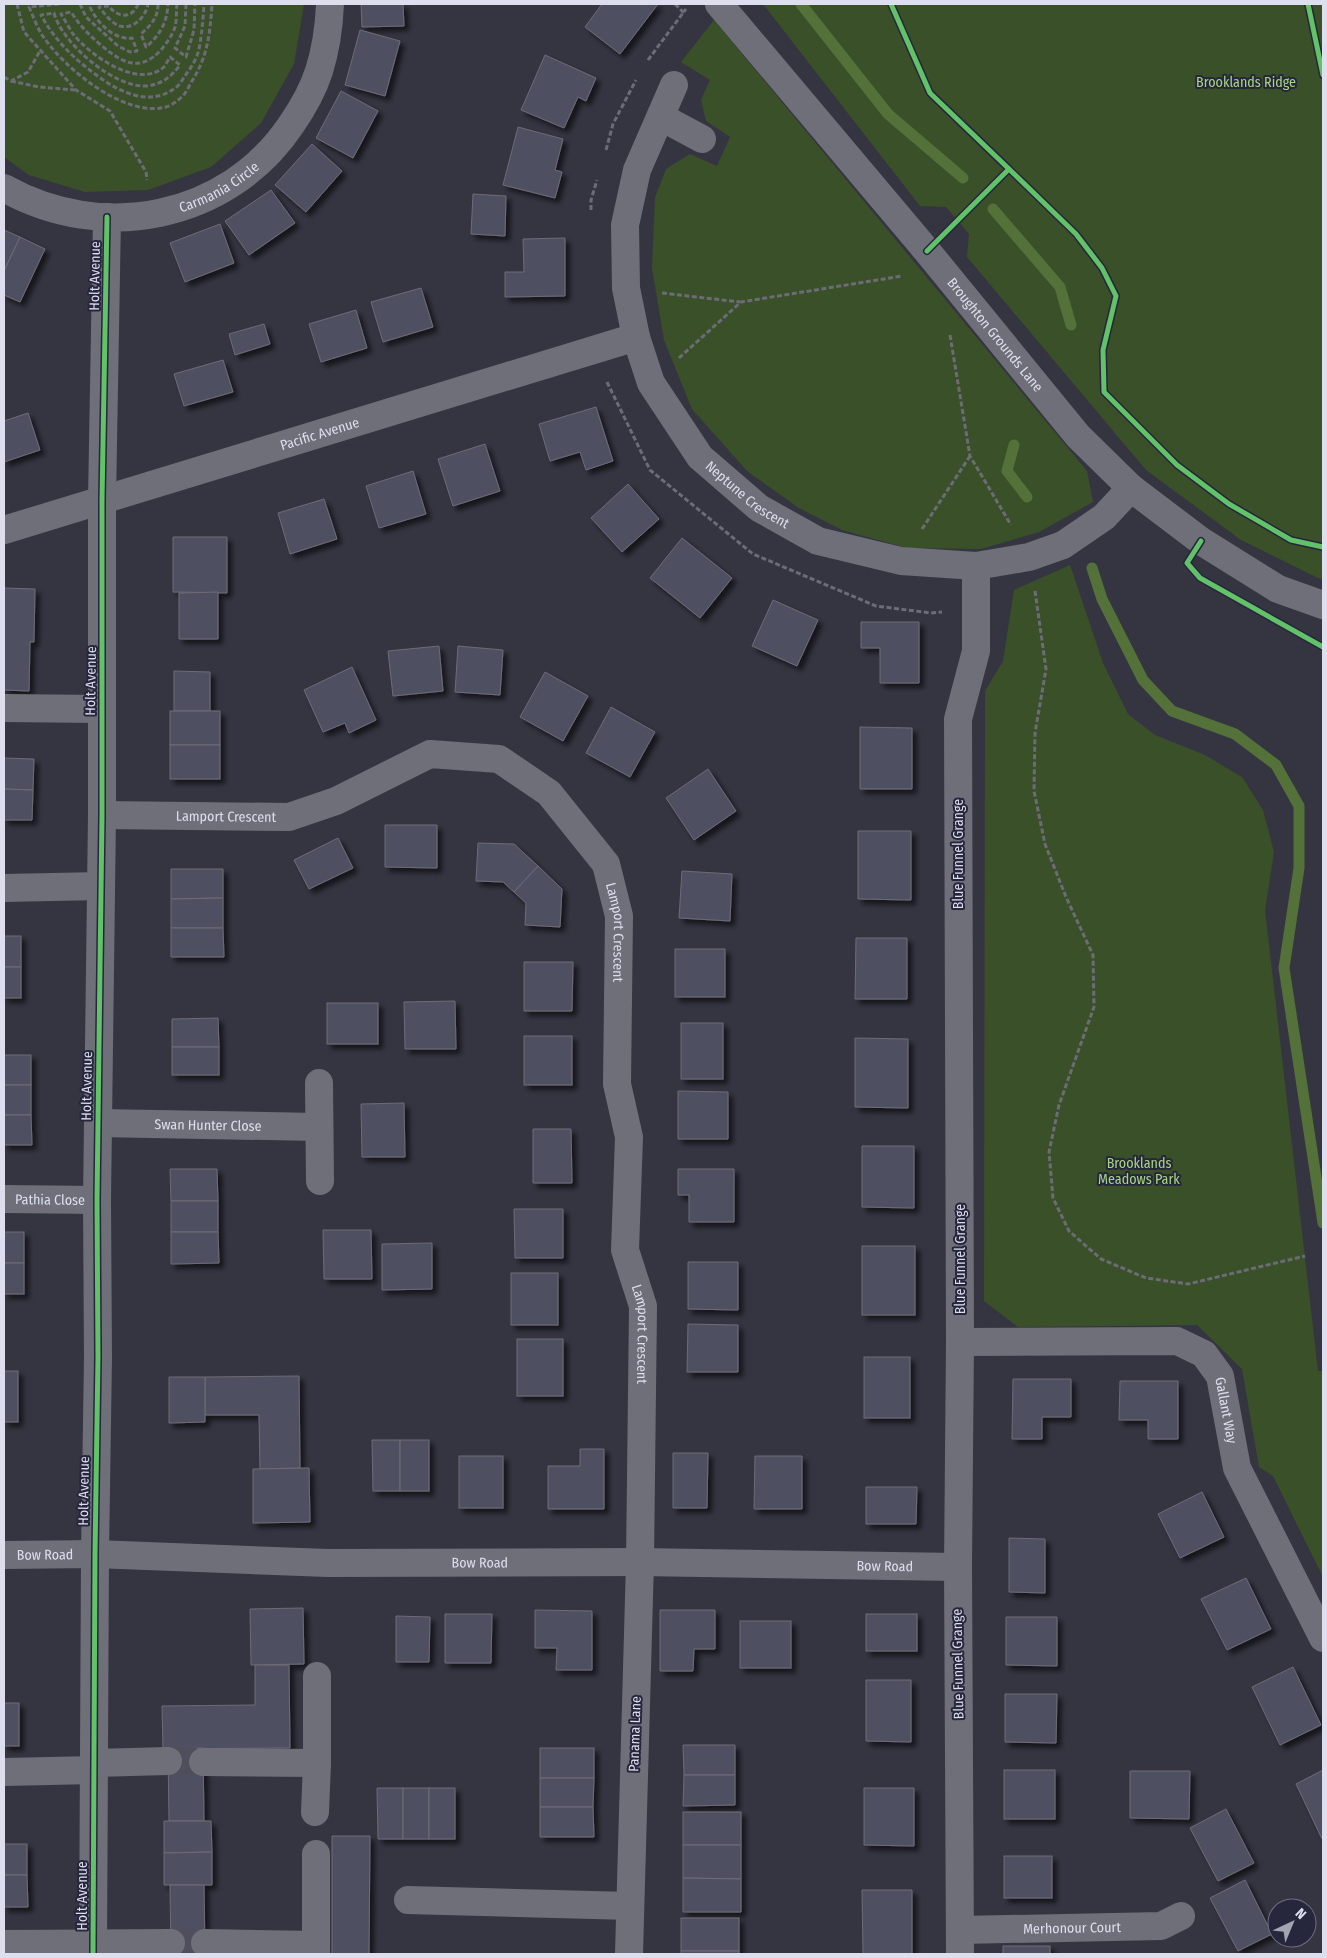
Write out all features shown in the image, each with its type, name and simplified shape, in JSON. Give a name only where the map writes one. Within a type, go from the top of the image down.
[{"type":"street","name":"Carmania Circle","points":[[4,188],[50,209],[82,216],[107,218],[154,215],[190,205],[224,188],[255,166],[282,139],[303,108],[318,73],[328,36],[330,4]]},
{"type":"street","name":"Broughton Grounds Lane","points":[[719,4],[927,251],[1078,436],[1131,488],[1201,541],[1278,588],[1323,605]]},
{"type":"street","name":"Neptune Crescent","points":[[674,85],[637,170],[625,226],[626,288],[636,337],[652,383],[700,456],[759,508],[818,541],[901,561],[976,566],[1029,557],[1063,545],[1104,517],[1131,488]]},
{"type":"street","points":[[661,118],[702,139]]},
{"type":"street","name":"Holt Avenue","points":[[93,1949],[94,1554],[98,1357],[97,1200],[102,815],[102,500],[107,218]]},
{"type":"street","name":"Pacific Avenue","points":[[4,530],[636,337]]},
{"type":"street","name":"Blue Funnel Grange","points":[[961,1942],[958,1567],[960,1342],[958,719],[976,651],[976,566]]},
{"type":"street","points":[[4,708],[102,709]]},
{"type":"street","name":"Lamport Crescent","points":[[102,815],[290,817],[336,801],[430,754],[499,759],[549,793],[606,864],[619,916],[617,1084],[629,1137],[625,1250],[643,1306],[640,1562]]},
{"type":"street","points":[[4,888],[101,886]]},
{"type":"street","points":[[319,1083],[320,1180]]},
{"type":"street","name":"Swan Hunter Close","points":[[98,1123],[318,1127]]},
{"type":"street","name":"Pathia Close","points":[[4,1199],[97,1200]]},
{"type":"street","name":"Gallant Way","points":[[960,1342],[1177,1341],[1204,1354],[1220,1376],[1237,1468],[1323,1638]]},
{"type":"street","name":"Bow Road","points":[[4,1555],[94,1554],[328,1563],[640,1562],[958,1567]]},
{"type":"street","name":"Panama Lane","points":[[629,1954],[640,1562]]},
{"type":"street","points":[[315,1812],[318,1764],[317,1676]]},
{"type":"street","points":[[4,1772],[168,1761]]},
{"type":"street","points":[[203,1762],[318,1764]]},
{"type":"street","points":[[205,1943],[316,1950],[316,1854]]},
{"type":"street","points":[[408,1900],[630,1906]]},
{"type":"street","name":"Merhonour Court","points":[[961,1942],[1161,1926],[1181,1916]]},
{"type":"street","points":[[4,1944],[93,1949],[171,1943]]},
{"type":"path","points":[[17,4],[24,32],[40,51],[76,90],[110,111],[146,172],[154,215]]},
{"type":"path","points":[[59,4],[29,7],[42,34],[55,52],[77,74],[100,90],[119,101],[144,108],[167,107],[184,95],[205,57],[210,32],[212,4]]},
{"type":"path","points":[[80,4],[86,17],[118,46],[130,52],[138,51],[132,38],[125,39],[116,36],[103,25],[91,11],[89,4]]},
{"type":"path","points":[[138,4],[136,10],[129,15],[120,16],[108,6],[99,7],[109,19],[121,26],[134,25],[143,18],[148,4]]},
{"type":"path","points":[[158,4],[158,12],[151,26],[141,34],[146,47],[158,38],[165,22],[168,4]]},
{"type":"path","points":[[177,4],[175,27],[165,45],[152,59],[141,64],[128,63],[111,53],[87,34],[71,12],[61,14],[74,35],[94,53],[114,67],[137,75],[152,74],[164,67],[170,57],[180,65],[171,77],[157,84],[143,86],[125,82],[107,73],[89,60],[69,39],[56,23],[54,13],[42,15],[49,29],[85,67],[124,92],[144,98],[162,95],[176,88],[189,70],[198,52],[204,4]]},
{"type":"path","points":[[186,4],[184,26],[175,48],[186,57],[194,30],[195,4]]},
{"type":"path","points":[[646,63],[683,12],[688,8]]},
{"type":"path","points":[[11,81],[28,72],[40,51]]},
{"type":"path","points":[[4,77],[11,81],[39,87],[76,90]]},
{"type":"path","points":[[605,153],[613,124],[637,78]]},
{"type":"path","points":[[591,220],[591,200],[599,172]]},
{"type":"path","points":[[626,288],[741,302],[905,276],[927,251]]},
{"type":"path","points":[[652,383],[741,302]]},
{"type":"path","points":[[950,334],[970,456],[1029,557],[1046,669],[1035,733],[1034,791],[1045,844],[1066,897],[1093,955],[1094,1007],[1060,1105],[1050,1152],[1054,1198],[1069,1231],[1095,1254],[1102,1259],[1146,1278],[1188,1284],[1305,1256]]},
{"type":"path","points":[[596,349],[609,390],[650,470],[753,554],[876,606],[931,613],[976,609]]},
{"type":"path","points":[[901,561],[970,456]]},
{"type":"green space","points":[[4,4],[304,4],[294,64],[261,123],[211,167],[148,190],[85,192],[29,175],[4,157]]},
{"type":"green space","name":"Brooklands Ridge","points":[[763,4],[1323,4],[1323,579],[1241,540],[1146,470],[967,257],[969,234],[946,207],[920,206]]},
{"type":"green space","points":[[714,20],[1087,471],[1093,502],[1039,532],[981,549],[907,548],[842,530],[799,508],[747,471],[692,409],[664,340],[652,268],[655,198],[666,169],[690,154],[717,166],[730,137],[706,121],[701,100],[710,80],[681,62]]},
{"type":"green space","name":"Brooklands Meadows Park","points":[[1070,565],[1103,663],[1128,714],[1155,735],[1205,755],[1242,777],[1263,810],[1274,852],[1265,910],[1318,1371],[1323,1371],[1323,1577],[1273,1476],[1259,1467],[1242,1369],[1197,1325],[1018,1327],[984,1301],[985,691],[1003,661],[1014,590]]},
{"type":"building","points":[[361,4],[403,4],[404,26],[362,27]]},
{"type":"building","points":[[602,4],[658,4],[620,54],[585,27]]},
{"type":"building","points":[[360,30],[400,41],[385,96],[345,85]]},
{"type":"building","points":[[545,55],[596,78],[586,101],[578,97],[564,128],[521,110]]},
{"type":"building","points":[[341,91],[378,111],[353,158],[316,138]]},
{"type":"building","points":[[518,127],[563,139],[555,170],[562,172],[555,198],[503,185]]},
{"type":"building","points":[[312,144],[342,171],[306,212],[275,185]]},
{"type":"building","points":[[271,190],[295,223],[249,255],[225,221]]},
{"type":"building","points":[[473,194],[506,196],[505,236],[471,234]]},
{"type":"building","points":[[220,224],[234,263],[185,282],[170,243]]},
{"type":"building","points":[[4,230],[20,237],[4,271]]},
{"type":"building","points":[[20,237],[45,249],[20,302],[4,295],[4,271]]},
{"type":"building","points":[[565,238],[565,296],[505,297],[505,272],[524,272],[523,239]]},
{"type":"building","points":[[421,288],[433,327],[383,342],[371,302]]},
{"type":"building","points":[[356,310],[367,348],[321,362],[309,324]]},
{"type":"building","points":[[264,324],[270,344],[235,355],[229,334]]},
{"type":"building","points":[[223,360],[233,392],[184,406],[174,374]]},
{"type":"building","points":[[596,407],[613,461],[586,470],[580,452],[550,461],[539,424]]},
{"type":"building","points":[[28,413],[40,450],[4,462],[4,421]]},
{"type":"building","points":[[485,444],[500,491],[453,506],[438,459]]},
{"type":"building","points":[[413,471],[426,514],[379,528],[366,486]]},
{"type":"building","points":[[628,484],[659,519],[622,552],[591,518]]},
{"type":"building","points":[[324,499],[337,539],[290,554],[278,513]]},
{"type":"building","points":[[173,537],[227,537],[227,593],[173,592]]},
{"type":"building","points":[[682,538],[732,578],[700,618],[650,578]]},
{"type":"building","points":[[4,588],[35,589],[34,642],[30,642],[29,691],[4,690]]},
{"type":"building","points":[[218,592],[218,639],[179,639],[179,593]]},
{"type":"building","points":[[773,600],[818,620],[797,666],[752,646]]},
{"type":"building","points":[[861,622],[919,622],[919,683],[880,683],[880,648],[861,648]]},
{"type":"building","points":[[439,646],[443,691],[393,696],[388,651]]},
{"type":"building","points":[[458,646],[503,650],[500,695],[455,692]]},
{"type":"building","points":[[352,667],[376,720],[349,733],[345,723],[323,732],[304,690]]},
{"type":"building","points":[[174,671],[210,672],[210,711],[174,711]]},
{"type":"building","points":[[545,672],[588,696],[563,741],[520,717]]},
{"type":"building","points":[[611,707],[655,732],[630,777],[586,753]]},
{"type":"building","points":[[170,711],[220,711],[220,745],[170,745]]},
{"type":"building","points":[[860,727],[912,728],[912,789],[860,789]]},
{"type":"building","points":[[170,745],[220,745],[220,779],[170,779]]},
{"type":"building","points":[[4,758],[34,759],[33,790],[4,789]]},
{"type":"building","points":[[708,769],[736,811],[694,840],[666,798]]},
{"type":"building","points":[[4,789],[33,790],[32,820],[4,820]]},
{"type":"building","points":[[385,825],[437,825],[437,868],[385,867]]},
{"type":"building","points":[[858,831],[911,831],[911,900],[858,899]]},
{"type":"building","points":[[338,838],[353,868],[309,889],[294,860]]},
{"type":"building","points":[[478,843],[514,844],[538,866],[514,892],[503,882],[476,881]]},
{"type":"building","points":[[538,866],[562,889],[560,927],[525,925],[526,903],[514,892]]},
{"type":"building","points":[[171,869],[223,869],[223,898],[171,899]]},
{"type":"building","points":[[682,871],[732,874],[730,921],[679,918]]},
{"type":"building","points":[[223,898],[223,928],[171,928],[171,899]]},
{"type":"building","points":[[171,928],[223,928],[224,957],[171,957]]},
{"type":"building","points":[[4,936],[21,936],[21,967],[4,967]]},
{"type":"building","points":[[856,938],[907,938],[907,999],[855,999]]},
{"type":"building","points":[[675,949],[725,949],[725,997],[675,997]]},
{"type":"building","points":[[524,962],[573,962],[572,1011],[524,1011]]},
{"type":"building","points":[[4,967],[21,967],[21,998],[4,998]]},
{"type":"building","points":[[455,1001],[456,1049],[405,1049],[404,1002]]},
{"type":"building","points":[[327,1003],[378,1003],[378,1044],[327,1044]]},
{"type":"building","points":[[218,1018],[219,1047],[172,1047],[172,1019]]},
{"type":"building","points":[[681,1023],[723,1023],[723,1079],[681,1079]]},
{"type":"building","points":[[524,1036],[572,1036],[572,1085],[524,1085]]},
{"type":"building","points":[[855,1038],[908,1039],[908,1108],[855,1107]]},
{"type":"building","points":[[172,1047],[219,1047],[219,1075],[172,1075]]},
{"type":"building","points":[[4,1055],[31,1055],[31,1085],[4,1085]]},
{"type":"building","points":[[4,1085],[31,1085],[31,1115],[4,1115]]},
{"type":"building","points":[[678,1091],[728,1092],[728,1139],[678,1139]]},
{"type":"building","points":[[404,1103],[405,1157],[362,1157],[361,1104]]},
{"type":"building","points":[[4,1115],[31,1115],[32,1145],[4,1145]]},
{"type":"building","points":[[533,1129],[571,1129],[572,1183],[533,1183]]},
{"type":"building","points":[[862,1146],[914,1146],[914,1208],[862,1207]]},
{"type":"building","points":[[170,1169],[217,1169],[218,1201],[171,1201]]},
{"type":"building","points":[[678,1169],[734,1169],[734,1222],[689,1222],[689,1195],[678,1195]]},
{"type":"building","points":[[171,1201],[218,1201],[218,1232],[171,1232]]},
{"type":"building","points":[[514,1209],[563,1209],[563,1258],[515,1258]]},
{"type":"building","points":[[323,1230],[371,1230],[372,1279],[324,1279]]},
{"type":"building","points":[[4,1232],[24,1232],[24,1263],[4,1263]]},
{"type":"building","points":[[171,1232],[218,1232],[219,1263],[171,1264]]},
{"type":"building","points":[[432,1243],[432,1289],[382,1290],[382,1244]]},
{"type":"building","points":[[862,1246],[915,1246],[915,1315],[862,1315]]},
{"type":"building","points":[[688,1262],[738,1262],[738,1310],[688,1309]]},
{"type":"building","points":[[4,1263],[24,1263],[24,1294],[4,1294]]},
{"type":"building","points":[[511,1273],[558,1273],[558,1325],[511,1325]]},
{"type":"building","points":[[688,1324],[738,1325],[738,1372],[687,1372]]},
{"type":"building","points":[[517,1339],[563,1339],[563,1396],[517,1396]]},
{"type":"building","points":[[864,1357],[910,1357],[910,1418],[864,1418]]},
{"type":"building","points":[[4,1371],[18,1371],[18,1422],[4,1422]]},
{"type":"building","points":[[299,1376],[300,1468],[260,1469],[259,1415],[205,1415],[205,1377]]},
{"type":"building","points":[[169,1377],[205,1377],[205,1422],[169,1423]]},
{"type":"building","points":[[1013,1379],[1071,1379],[1071,1417],[1042,1417],[1042,1439],[1012,1439]]},
{"type":"building","points":[[1120,1381],[1178,1381],[1178,1439],[1148,1439],[1148,1420],[1119,1420]]},
{"type":"building","points":[[372,1440],[400,1440],[400,1491],[373,1491]]},
{"type":"building","points":[[400,1440],[429,1440],[429,1491],[400,1491]]},
{"type":"building","points":[[580,1449],[604,1449],[604,1509],[548,1509],[548,1466],[580,1466]]},
{"type":"building","points":[[673,1453],[708,1453],[707,1508],[673,1508]]},
{"type":"building","points":[[459,1456],[503,1456],[503,1508],[459,1508]]},
{"type":"building","points":[[755,1456],[802,1456],[802,1509],[754,1509]]},
{"type":"building","points":[[309,1468],[310,1522],[253,1523],[253,1469]]},
{"type":"building","points":[[866,1487],[917,1487],[916,1524],[866,1524]]},
{"type":"building","points":[[1202,1492],[1224,1537],[1180,1558],[1158,1514]]},
{"type":"building","points":[[1009,1538],[1045,1539],[1045,1593],[1009,1592]]},
{"type":"building","points":[[1246,1578],[1271,1629],[1227,1650],[1201,1599]]},
{"type":"building","points":[[303,1608],[304,1664],[251,1665],[250,1609]]},
{"type":"building","points":[[535,1610],[592,1611],[592,1670],[556,1670],[557,1648],[535,1648]]},
{"type":"building","points":[[660,1610],[715,1610],[715,1649],[694,1649],[693,1671],[660,1671]]},
{"type":"building","points":[[445,1614],[492,1614],[491,1663],[445,1663]]},
{"type":"building","points":[[866,1614],[917,1614],[917,1651],[866,1651]]},
{"type":"building","points":[[396,1616],[430,1617],[429,1662],[396,1662]]},
{"type":"building","points":[[1006,1617],[1057,1617],[1057,1666],[1006,1665]]},
{"type":"building","points":[[740,1621],[791,1621],[791,1668],[740,1668]]},
{"type":"building","points":[[255,1665],[289,1665],[290,1748],[163,1749],[162,1706],[255,1705]]},
{"type":"building","points":[[1293,1667],[1321,1725],[1280,1745],[1252,1687]]},
{"type":"building","points":[[866,1680],[911,1680],[911,1742],[866,1741]]},
{"type":"building","points":[[1005,1694],[1057,1694],[1056,1743],[1005,1742]]},
{"type":"building","points":[[4,1703],[19,1703],[19,1746],[4,1746]]},
{"type":"building","points":[[683,1745],[735,1745],[735,1775],[684,1775]]},
{"type":"building","points":[[203,1748],[204,1821],[169,1821],[168,1749]]},
{"type":"building","points":[[540,1748],[594,1748],[594,1778],[540,1778]]},
{"type":"building","points":[[1004,1770],[1055,1770],[1055,1819],[1004,1819]]},
{"type":"building","points":[[1323,1770],[1323,1838],[1322,1839],[1296,1784]]},
{"type":"building","points":[[1130,1771],[1190,1771],[1189,1819],[1130,1818]]},
{"type":"building","points":[[684,1775],[735,1775],[735,1805],[683,1806]]},
{"type":"building","points":[[540,1778],[594,1778],[593,1807],[540,1807]]},
{"type":"building","points":[[377,1788],[403,1788],[403,1839],[378,1839]]},
{"type":"building","points":[[403,1788],[429,1788],[429,1839],[403,1839]]},
{"type":"building","points":[[429,1788],[455,1788],[455,1839],[429,1839]]},
{"type":"building","points":[[864,1788],[914,1788],[914,1846],[864,1845]]},
{"type":"building","points":[[540,1807],[593,1807],[594,1837],[540,1837]]},
{"type":"building","points":[[1226,1809],[1254,1863],[1218,1881],[1190,1828]]},
{"type":"building","points":[[683,1812],[741,1812],[741,1845],[683,1845]]},
{"type":"building","points":[[164,1821],[211,1821],[212,1852],[164,1853]]},
{"type":"building","points":[[332,1836],[370,1836],[369,1954],[332,1954]]},
{"type":"building","points":[[4,1844],[27,1844],[27,1875],[4,1875]]},
{"type":"building","points":[[683,1845],[741,1845],[741,1879],[683,1878]]},
{"type":"building","points":[[212,1852],[212,1885],[164,1885],[164,1853]]},
{"type":"building","points":[[1004,1856],[1052,1856],[1052,1898],[1004,1898]]},
{"type":"building","points":[[4,1875],[27,1875],[28,1907],[4,1907]]},
{"type":"building","points":[[683,1878],[741,1879],[741,1912],[683,1912]]},
{"type":"building","points":[[1245,1880],[1267,1924],[1267,1936],[1238,1951],[1210,1898]]},
{"type":"building","points":[[170,1885],[204,1885],[205,1954],[171,1954]]},
{"type":"building","points":[[862,1890],[912,1890],[912,1954],[863,1954]]},
{"type":"building","points":[[681,1918],[739,1918],[739,1951],[681,1951]]},
{"type":"building","points":[[1003,1946],[1050,1946],[1050,1954],[1003,1954]]},
{"type":"building","points":[[681,1951],[739,1951],[739,1954],[681,1954]]},
{"type":"waterway","points":[[801,4],[888,114],[963,178]]},
{"type":"waterway","points":[[993,209],[1060,287],[1071,325]]},
{"type":"waterway","points":[[1014,445],[1007,471],[1027,497]]},
{"type":"waterway","points":[[1092,568],[1102,599],[1143,680],[1172,711],[1235,734],[1276,765],[1299,806],[1299,868],[1284,968],[1323,1223]]},
{"type":"tunnel","points":[[168,1761],[203,1762]]},
{"type":"tunnel","points":[[171,1943],[205,1943]]},
{"type":"cycle path","points":[[891,4],[930,93],[1009,169]]},
{"type":"cycle path","points":[[1308,4],[1323,75]]},
{"type":"cycle path","points":[[927,251],[1009,169],[1076,234],[1102,268],[1116,296],[1103,350],[1104,392],[1177,465],[1229,504],[1291,540],[1323,547]]},
{"type":"cycle path","points":[[93,1954],[98,1357],[97,1200],[102,815],[102,500],[107,217]]},
{"type":"cycle path","points":[[1201,541],[1187,563],[1200,578],[1323,647]]}]
